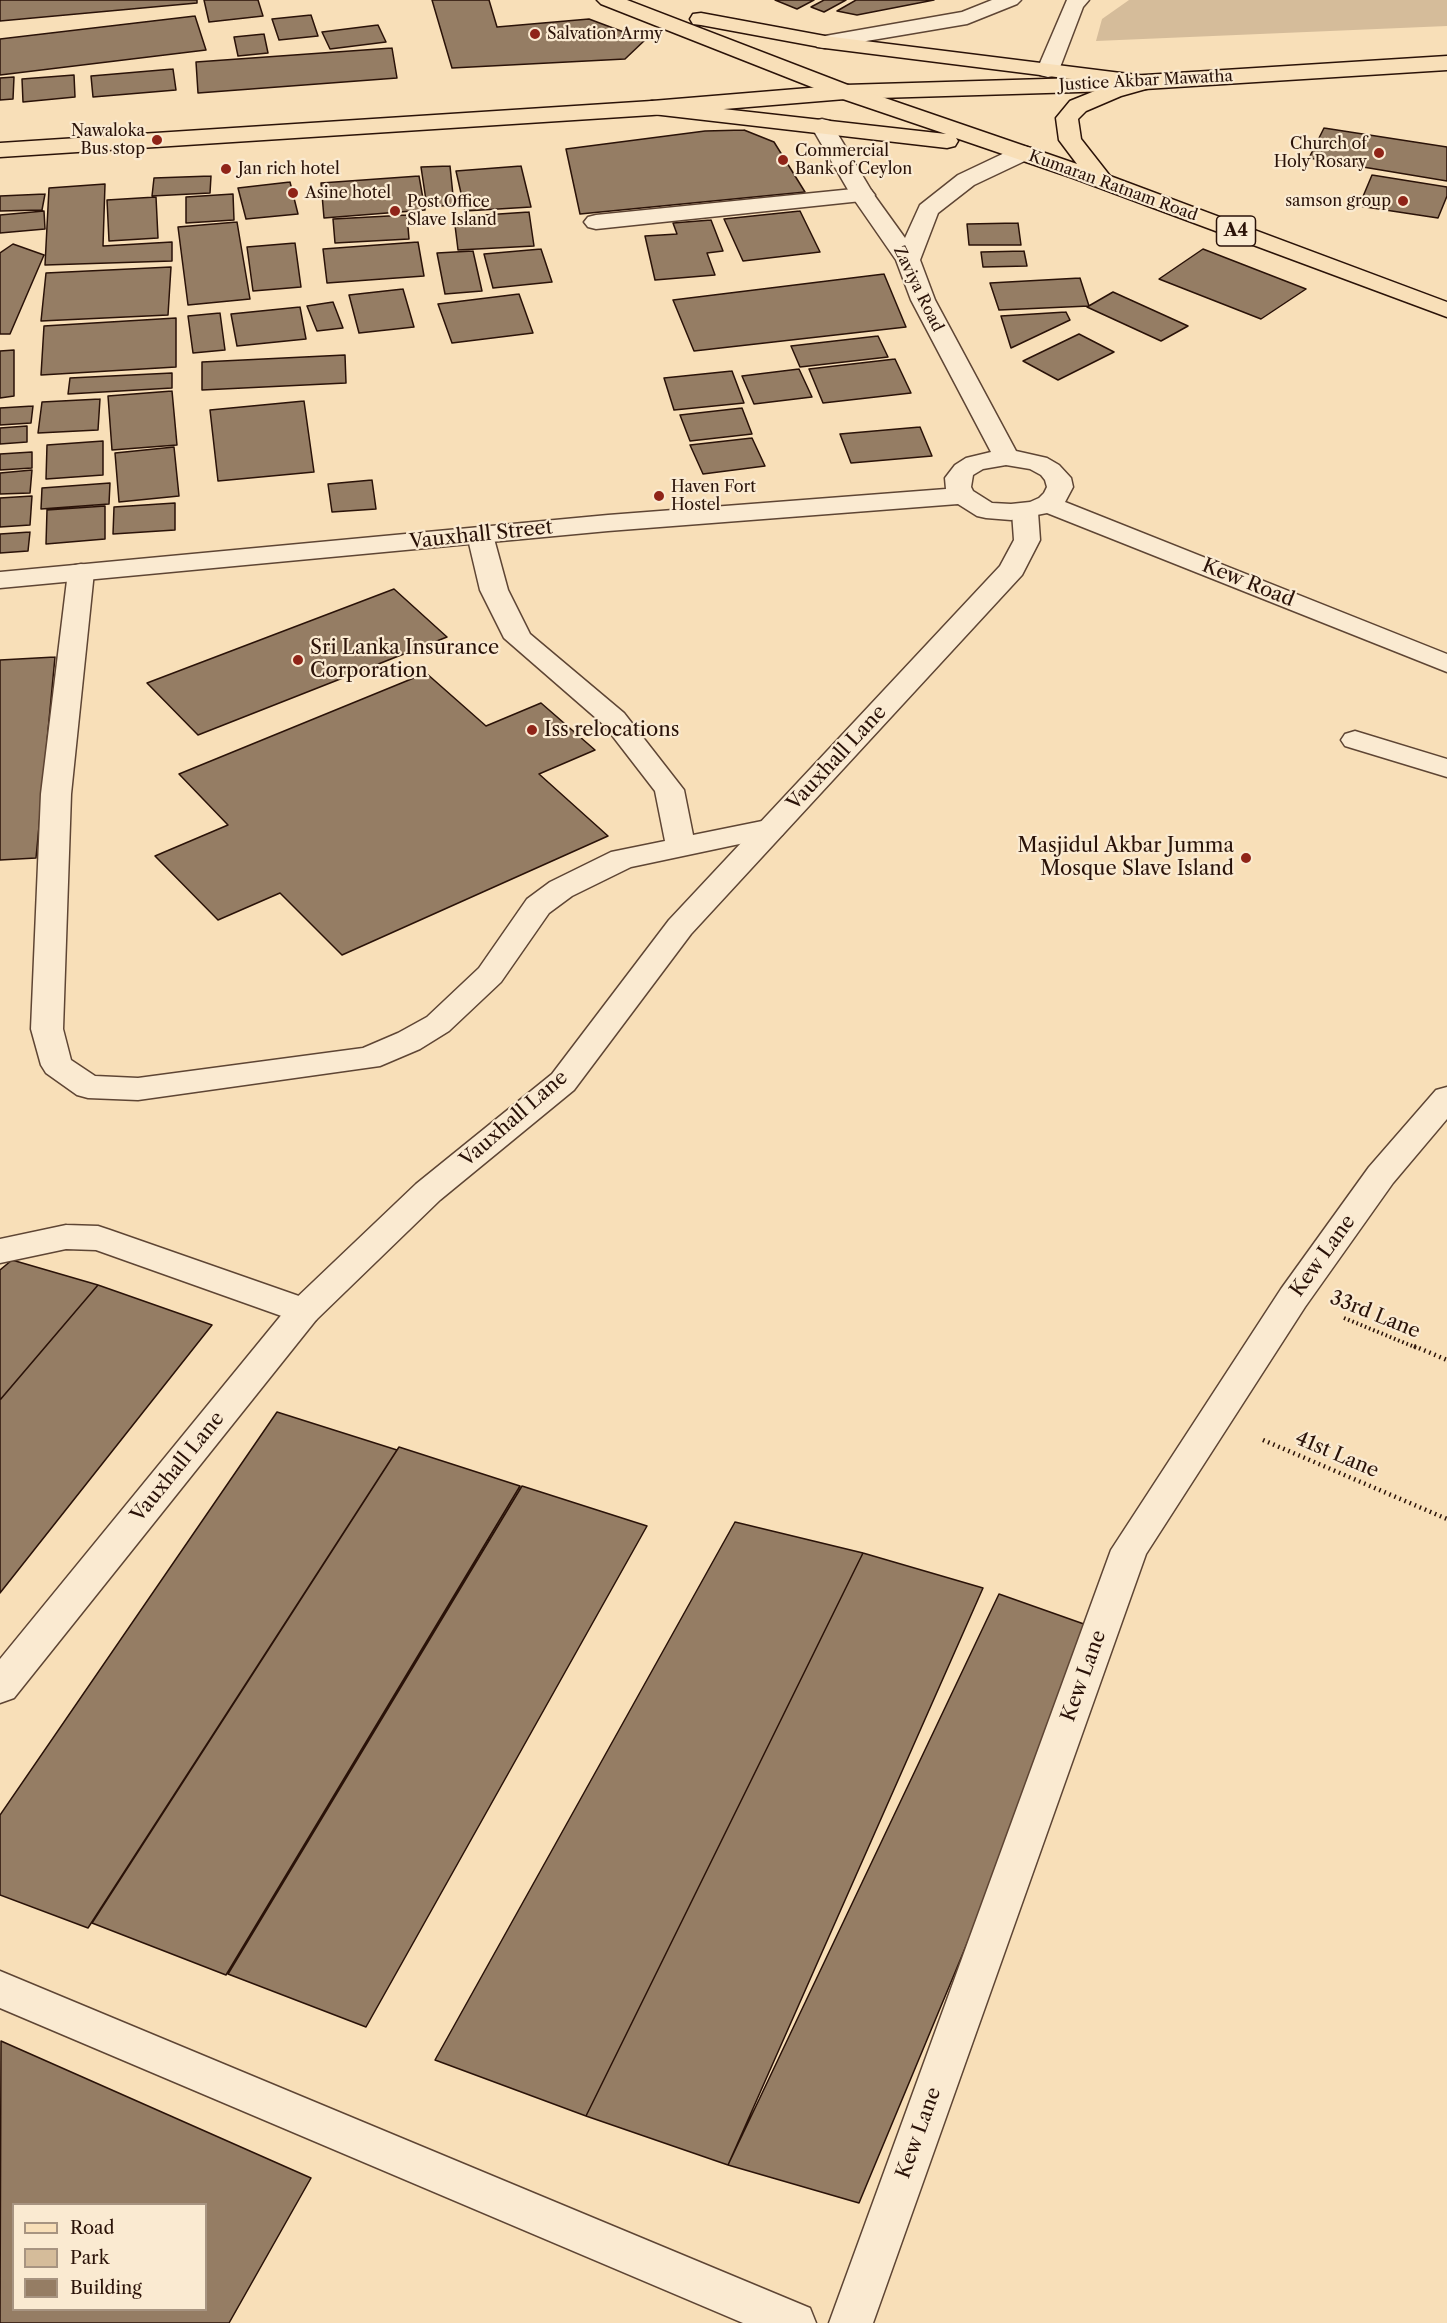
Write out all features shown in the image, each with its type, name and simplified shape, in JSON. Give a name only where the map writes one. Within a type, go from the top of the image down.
[{"type":"main road","name":"A4","points":[[608,0],[845,92]]},
{"type":"main road","points":[[615,0],[734,26],[825,42],[1145,82]]},
{"type":"main road","name":"Justice Akbar Mawatha","points":[[652,108],[845,92],[1145,82],[1447,63]]},
{"type":"main road","points":[[1102,181],[1070,140],[1067,118],[1078,106],[1113,91],[1145,82]]},
{"type":"main road","name":"Kumaran Ratnam Road","points":[[845,92],[1102,181],[1447,310]]},
{"type":"main road","points":[[0,150],[652,108],[1015,150]]},
{"type":"street","points":[[825,42],[967,18],[1010,0]]},
{"type":"street","points":[[1048,70],[1077,0]]},
{"type":"street","name":"Zaviya Road","points":[[822,126],[863,195],[908,260],[922,300],[1006,457]]},
{"type":"street","points":[[908,260],[928,210],[966,180],[1015,150]]},
{"type":"street","points":[[596,222],[863,195]]},
{"type":"street","points":[[963,496],[958,487],[958,478],[964,470],[975,463],[1006,457],[1038,463],[1058,478],[1060,487],[1056,496],[1037,508]]},
{"type":"street","name":"Kew Road","points":[[963,496],[986,510],[1037,508],[1447,664]]},
{"type":"street","name":"Vauxhall Street","points":[[0,579],[608,523],[963,496]]},
{"type":"street","name":"Vauxhall Lane","points":[[0,1686],[304,1311],[428,1192],[563,1082],[680,927],[1012,569],[1027,540],[1037,508]]},
{"type":"street","points":[[480,536],[494,590],[518,638],[614,720],[649,764],[669,790],[681,847]]},
{"type":"street","points":[[81,572],[56,794],[47,1029],[57,1065],[88,1088],[138,1089],[369,1058],[409,1041],[438,1024],[490,975],[537,906],[561,889],[622,859],[772,828]]},
{"type":"street","points":[[1355,740],[1447,768]]},
{"type":"street","name":"Kew Lane","points":[[851,2323],[1129,1550],[1293,1298],[1381,1175],[1447,1098]]},
{"type":"street","points":[[0,1251],[66,1237],[98,1238],[304,1311]]},
{"type":"street","points":[[0,1989],[794,2323]]},
{"type":"path","name":"33rd Lane","points":[[1293,1298],[1447,1360]]},
{"type":"path","name":"41st Lane","points":[[1214,1419],[1447,1519]]},
{"type":"green space","points":[[1129,0],[1447,0],[1447,26],[1096,41],[1102,19]]},
{"type":"building","points":[[0,0],[197,0],[197,3],[0,21]]},
{"type":"building","points":[[204,0],[258,0],[263,16],[209,22]]},
{"type":"building","name":"Salvation Army","points":[[432,0],[489,0],[497,27],[589,19],[645,40],[625,59],[452,68]]},
{"type":"building","points":[[775,0],[814,0],[797,9]]},
{"type":"building","points":[[824,0],[846,0],[824,12],[811,7]]},
{"type":"building","points":[[856,0],[934,0],[857,15],[837,11]]},
{"type":"building","points":[[311,15],[318,36],[279,40],[272,19]]},
{"type":"building","points":[[195,16],[206,50],[0,75],[0,39]]},
{"type":"building","points":[[378,25],[386,42],[330,49],[322,32]]},
{"type":"building","points":[[264,34],[268,53],[238,56],[234,37]]},
{"type":"building","points":[[392,48],[397,78],[198,93],[196,62]]},
{"type":"building","points":[[173,69],[176,90],[93,97],[91,76]]},
{"type":"building","points":[[74,75],[75,97],[23,102],[22,79]]},
{"type":"building","points":[[14,77],[13,99],[0,100],[0,78]]},
{"type":"building","name":"Church of Holy Rosary","points":[[1324,128],[1447,147],[1447,181],[1309,158]]},
{"type":"building","points":[[744,130],[774,142],[805,192],[580,214],[566,149],[705,131]]},
{"type":"building","points":[[450,166],[454,205],[427,207],[421,167]]},
{"type":"building","points":[[521,166],[531,207],[465,211],[456,171]]},
{"type":"building","name":"samson group","points":[[1372,175],[1447,187],[1447,196],[1438,218],[1359,206]]},
{"type":"building","points":[[211,176],[210,193],[152,196],[154,178]]},
{"type":"building","points":[[419,176],[425,210],[324,218],[321,183]]},
{"type":"building","points":[[290,182],[298,214],[246,219],[238,188]]},
{"type":"building","points":[[105,184],[103,246],[172,242],[172,261],[45,265],[49,188]]},
{"type":"building","points":[[45,194],[42,210],[0,211],[0,196]]},
{"type":"building","points":[[233,194],[234,220],[186,223],[186,197]]},
{"type":"building","points":[[156,197],[158,238],[109,241],[107,200]]},
{"type":"building","points":[[44,211],[45,229],[0,233],[0,215]]},
{"type":"building","points":[[800,211],[820,252],[743,261],[724,219]]},
{"type":"building","points":[[529,212],[534,246],[458,250],[454,217]]},
{"type":"building","points":[[407,215],[409,239],[335,243],[333,219]]},
{"type":"building","points":[[711,220],[723,251],[707,253],[715,275],[655,280],[645,236],[677,234],[673,223]]},
{"type":"building","points":[[237,222],[250,299],[188,305],[178,227]]},
{"type":"building","points":[[1018,223],[1021,245],[969,245],[967,224]]},
{"type":"building","points":[[418,242],[424,276],[327,283],[323,249]]},
{"type":"building","points":[[295,243],[301,287],[253,291],[247,247]]},
{"type":"building","points":[[13,244],[44,255],[10,334],[0,334],[0,253]]},
{"type":"building","points":[[541,249],[552,282],[493,288],[484,254]]},
{"type":"building","points":[[1203,249],[1306,289],[1261,319],[1159,279]]},
{"type":"building","points":[[473,251],[482,291],[445,294],[437,253]]},
{"type":"building","points":[[1024,251],[1027,266],[983,267],[981,252]]},
{"type":"building","points":[[171,267],[168,315],[41,321],[46,273]]},
{"type":"building","points":[[884,274],[906,327],[694,351],[673,300]]},
{"type":"building","points":[[1080,278],[1089,306],[999,310],[990,283]]},
{"type":"building","points":[[403,289],[414,327],[359,333],[349,295]]},
{"type":"building","points":[[1113,292],[1188,326],[1161,341],[1087,307]]},
{"type":"building","points":[[519,294],[533,333],[452,343],[438,304]]},
{"type":"building","points":[[333,302],[343,328],[317,331],[307,306]]},
{"type":"building","points":[[300,307],[306,339],[237,346],[231,314]]},
{"type":"building","points":[[1066,312],[1070,320],[1011,348],[1001,316]]},
{"type":"building","points":[[220,313],[225,350],[193,353],[188,316]]},
{"type":"building","points":[[176,318],[176,367],[41,375],[44,326]]},
{"type":"building","points":[[1079,334],[1114,352],[1058,380],[1023,361]]},
{"type":"building","points":[[878,336],[888,357],[800,367],[791,346]]},
{"type":"building","points":[[14,350],[14,396],[0,398],[0,351]]},
{"type":"building","points":[[345,355],[346,383],[202,390],[202,362]]},
{"type":"building","points":[[895,359],[911,393],[823,403],[809,369]]},
{"type":"building","points":[[799,369],[812,397],[754,404],[742,376]]},
{"type":"building","points":[[732,371],[744,403],[674,410],[664,378]]},
{"type":"building","points":[[172,373],[172,388],[68,394],[70,378]]},
{"type":"building","points":[[172,391],[177,445],[112,450],[108,396]]},
{"type":"building","points":[[100,399],[98,430],[38,433],[42,402]]},
{"type":"building","points":[[304,401],[314,472],[218,481],[210,410]]},
{"type":"building","points":[[33,406],[31,423],[0,425],[0,408]]},
{"type":"building","points":[[742,408],[752,434],[690,441],[680,415]]},
{"type":"building","points":[[27,426],[27,442],[0,444],[0,428]]},
{"type":"building","points":[[920,427],[932,456],[851,463],[840,434]]},
{"type":"building","points":[[752,438],[765,466],[703,474],[690,445]]},
{"type":"building","points":[[103,441],[103,475],[46,479],[47,445]]},
{"type":"building","points":[[174,447],[179,496],[119,502],[115,453]]},
{"type":"building","points":[[32,452],[32,468],[0,470],[0,454]]},
{"type":"building","points":[[32,470],[30,493],[0,494],[0,473]]},
{"type":"building","points":[[372,480],[376,509],[332,512],[328,484]]},
{"type":"building","points":[[110,483],[109,504],[41,509],[42,488]]},
{"type":"building","points":[[32,496],[30,525],[0,527],[0,498]]},
{"type":"building","points":[[175,503],[175,530],[113,534],[114,507]]},
{"type":"building","points":[[105,506],[105,539],[46,544],[47,510]]},
{"type":"building","points":[[30,532],[28,551],[0,553],[0,534]]},
{"type":"building","name":"Sri Lanka Insurance Corporation","points":[[394,589],[447,637],[198,735],[147,683]]},
{"type":"building","points":[[55,657],[36,858],[0,860],[0,660]]},
{"type":"building","points":[[426,673],[486,726],[541,703],[595,750],[539,774],[608,836],[342,955],[280,893],[218,920],[155,856],[228,825],[179,774]]},
{"type":"building","points":[[12,1260],[98,1285],[0,1400],[0,1270]]},
{"type":"building","points":[[98,1285],[212,1325],[0,1593],[0,1400]]},
{"type":"building","points":[[277,1412],[397,1450],[88,1928],[0,1895],[0,1815]]},
{"type":"building","points":[[399,1447],[520,1486],[226,1975],[92,1923]]},
{"type":"building","points":[[522,1486],[647,1526],[366,2027],[228,1974]]},
{"type":"building","points":[[735,1522],[863,1553],[586,2116],[435,2060]]},
{"type":"building","points":[[863,1553],[983,1588],[728,2165],[586,2116]]},
{"type":"building","points":[[999,1594],[1098,1629],[859,2203],[728,2165]]},
{"type":"building","points":[[1,2041],[311,2178],[229,2323],[0,2323]]},
{"type":"place","name":"Salvation Army","points":[[535,34]]},
{"type":"place","name":"Nawaloka Bus stop","points":[[157,140]]},
{"type":"place","name":"Church of Holy Rosary","points":[[1379,153]]},
{"type":"place","name":"Commercial Bank of Ceylon","points":[[783,160]]},
{"type":"place","name":"Jan rich hotel","points":[[226,169]]},
{"type":"place","name":"Asine hotel","points":[[293,193]]},
{"type":"place","name":"samson group","points":[[1403,201]]},
{"type":"place","name":"Post Office Slave Island","points":[[395,211]]},
{"type":"place","name":"Haven Fort Hostel","points":[[659,496]]},
{"type":"place","name":"Sri Lanka Insurance Corporation","points":[[298,660]]},
{"type":"place","name":"Iss relocations","points":[[532,730]]},
{"type":"place","name":"Masjidul Akbar Jumma Mosque Slave Island","points":[[1246,858]]}]
